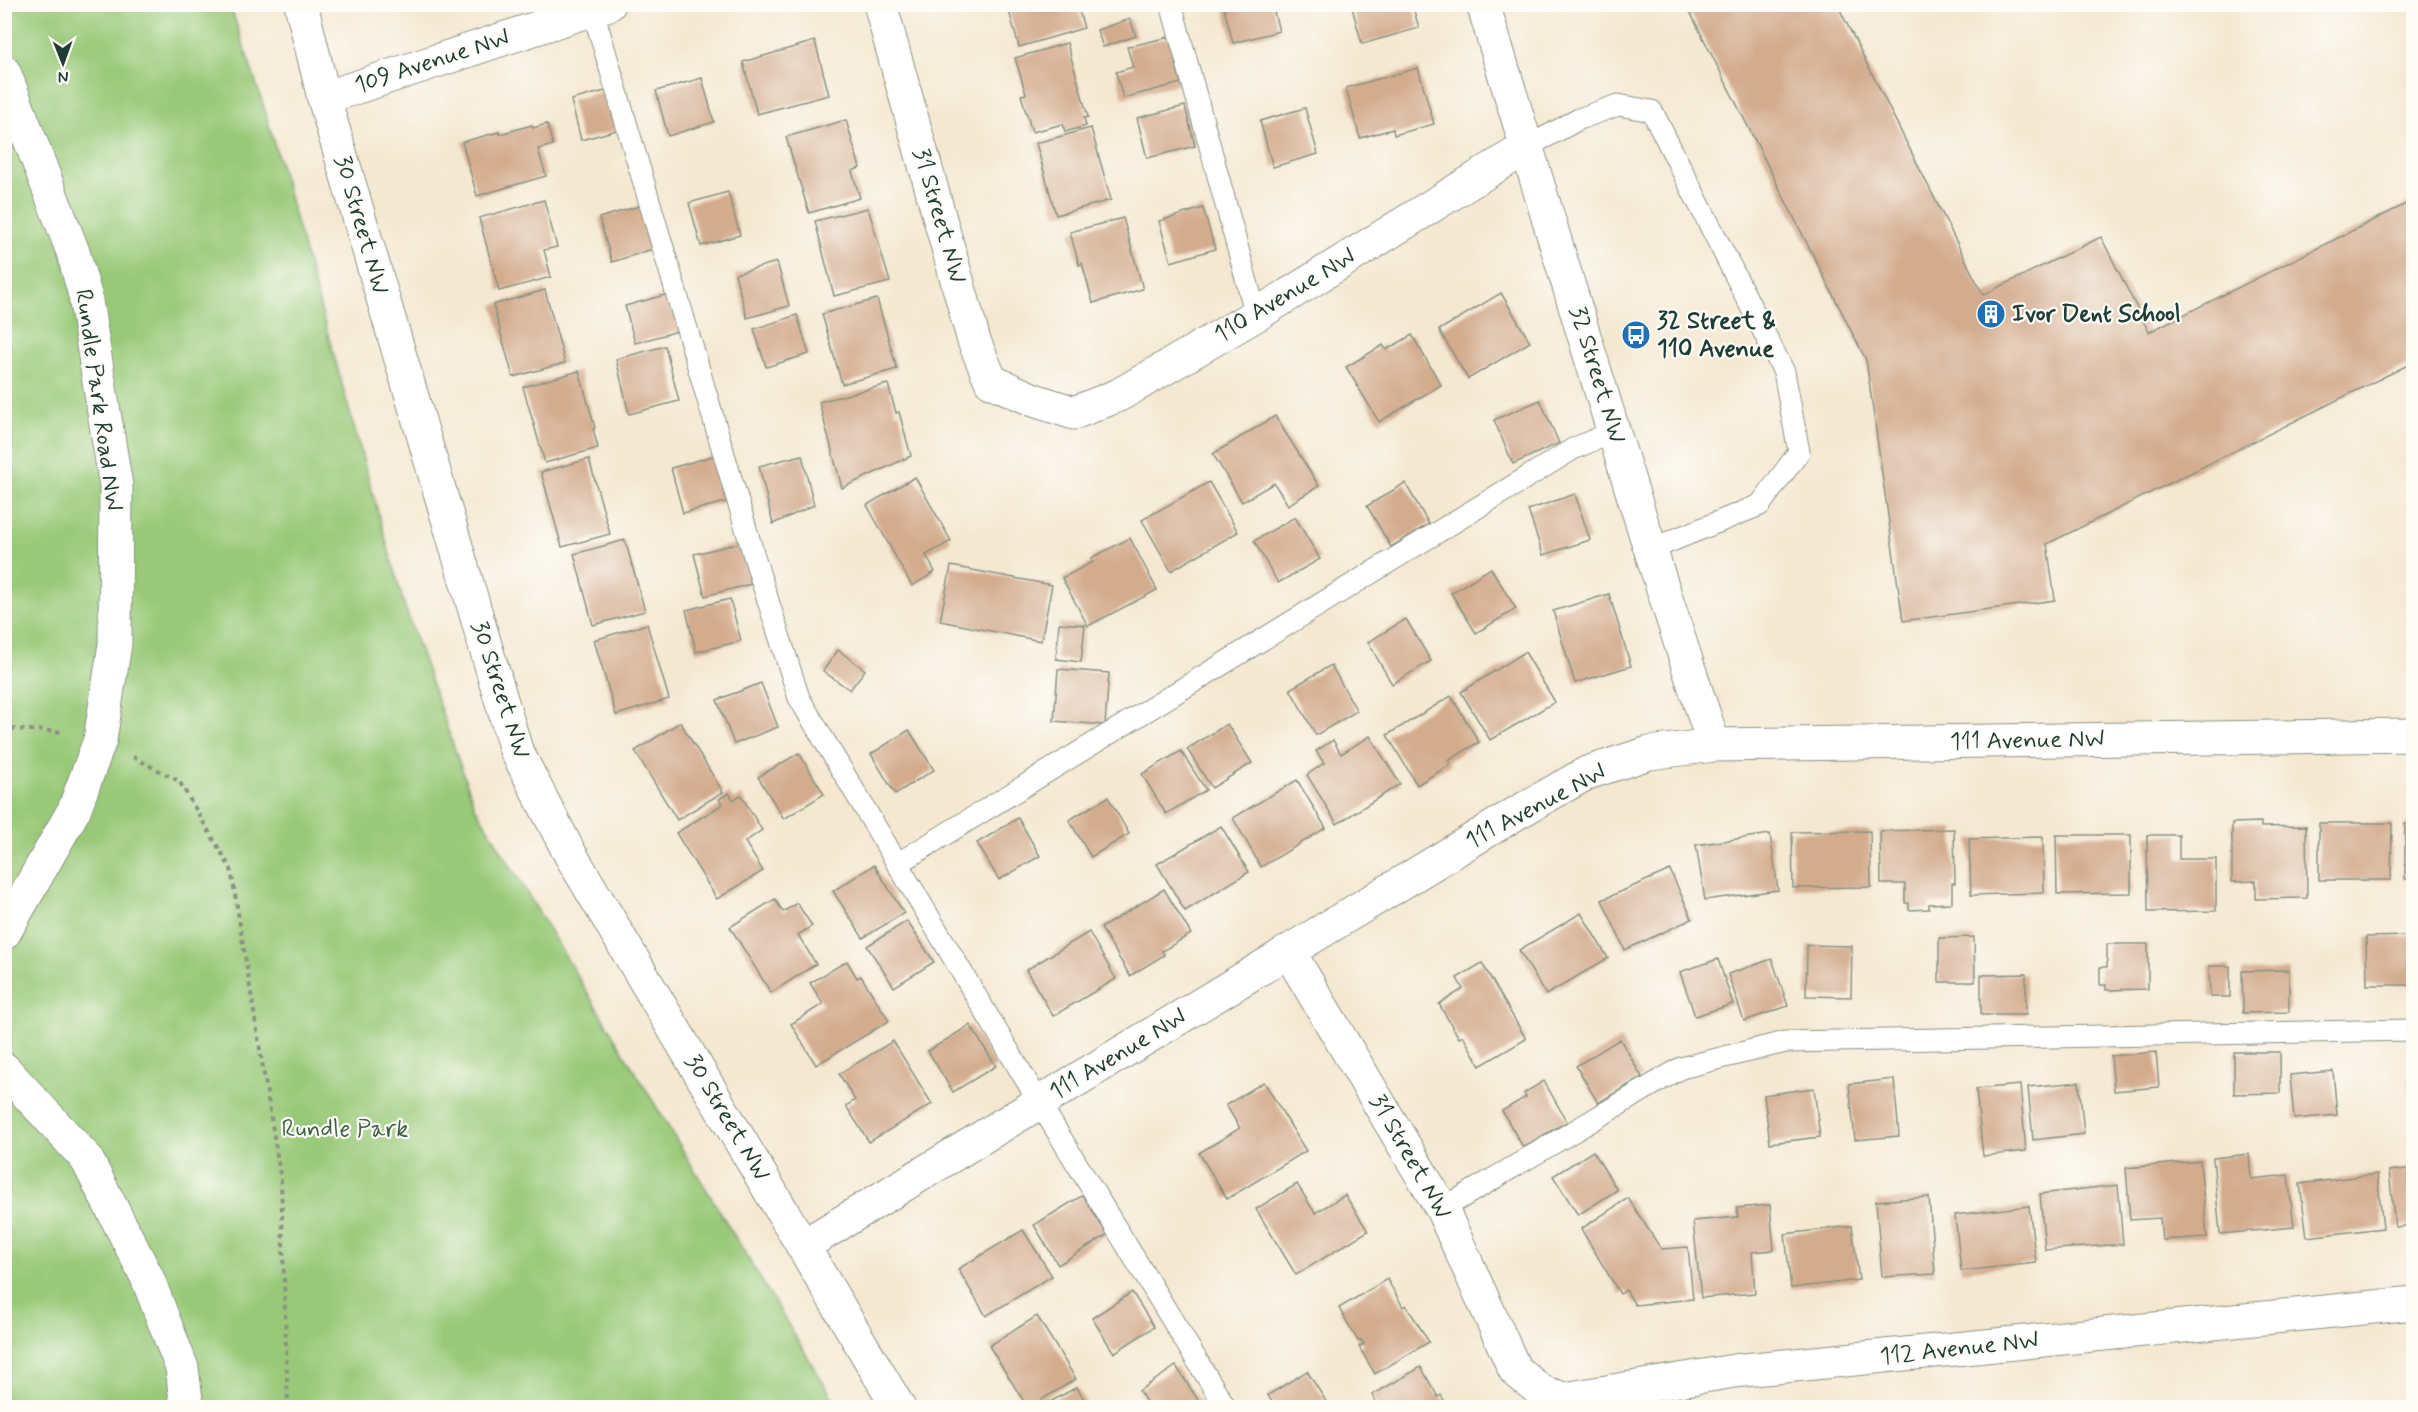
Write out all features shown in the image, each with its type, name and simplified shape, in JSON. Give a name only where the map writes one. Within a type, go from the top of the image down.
[{"type":"street","name":"30 Street NW","points":[[301,4],[324,98],[516,750],[570,854],[898,1407]]},
{"type":"street","name":"31 Street NW","points":[[880,4],[974,341],[991,381],[1034,400]]},
{"type":"street","name":"32 Street NW","points":[[1483,4],[1615,431],[1649,550],[1714,745]]},
{"type":"street","name":"109 Avenue NW","points":[[324,98],[598,6]]},
{"type":"street","name":"Rundle Park Road NW","points":[[4,72],[73,252],[85,295],[116,486],[115,644],[100,740],[74,810],[4,933]]},
{"type":"street","name":"110 Avenue NW","points":[[1034,400],[1074,414],[1119,395],[1256,315],[1527,147]]},
{"type":"street","name":"111 Avenue NW","points":[[803,1246],[1515,813],[1587,773],[1649,753],[1714,745],[2414,735]]},
{"type":"street","name":"31 Street NW","points":[[1289,952],[1442,1209],[1515,1370]]},
{"type":"street","points":[[4,1069],[86,1158],[147,1277],[182,1368],[187,1407]]},
{"type":"street","name":"112 Avenue NW","points":[[1515,1370],[1542,1392],[1564,1398],[1734,1371],[2414,1303]]},
{"type":"lane","points":[[1172,4],[1256,315]]},
{"type":"lane","points":[[598,6],[754,555],[800,698],[1039,1102],[1226,1407]]},
{"type":"lane","points":[[1527,147],[1579,119],[1618,105],[1652,111],[1784,372],[1799,452],[1760,505],[1649,550]]},
{"type":"lane","points":[[897,864],[1573,449],[1615,431]]},
{"type":"lane","points":[[1442,1209],[1682,1068],[1785,1042],[2414,1030]]},
{"type":"path","points":[[4,735],[12,729],[43,729],[89,734],[179,781],[231,869],[282,1180],[288,1407]]},
{"type":"green space","name":"Rundle Park","points":[[5,5],[230,5],[263,104],[405,608],[475,807],[838,1407],[5,1408]]},
{"type":"building","points":[[1007,4],[1077,4],[1084,28],[1019,47]]},
{"type":"building","points":[[1223,4],[1272,4],[1279,31],[1233,43]]},
{"type":"building","points":[[1351,4],[1412,4],[1419,28],[1362,44]]},
{"type":"building","name":"Ivor Dent School","points":[[1686,4],[1837,4],[1983,295],[2101,237],[2149,332],[2414,200],[2414,362],[2047,544],[2055,600],[1903,621],[1866,360]]},
{"type":"building","points":[[1130,19],[1136,36],[1103,47],[1097,30]]},
{"type":"building","points":[[1169,37],[1181,83],[1123,98],[1116,72],[1133,67],[1127,47]]},
{"type":"building","points":[[815,41],[829,95],[757,114],[743,62]]},
{"type":"building","points":[[1067,43],[1088,117],[1084,118],[1086,126],[1065,132],[1063,124],[1032,132],[1021,95],[1026,94],[1015,58]]},
{"type":"building","points":[[1418,68],[1434,124],[1394,135],[1393,129],[1360,138],[1346,88]]},
{"type":"building","points":[[702,78],[714,122],[668,136],[656,91]]},
{"type":"building","points":[[613,89],[624,128],[581,140],[571,100]]},
{"type":"building","points":[[1185,106],[1195,146],[1147,158],[1137,118]]},
{"type":"building","points":[[1305,108],[1318,154],[1273,167],[1260,121]]},
{"type":"building","points":[[846,120],[860,168],[852,171],[860,198],[809,213],[786,137]]},
{"type":"building","points":[[547,124],[553,145],[538,149],[546,176],[477,196],[462,142],[532,125],[533,128]]},
{"type":"building","points":[[1091,128],[1111,200],[1056,215],[1036,143]]},
{"type":"building","points":[[728,192],[740,235],[701,246],[689,203]]},
{"type":"building","points":[[544,200],[557,247],[544,250],[551,277],[499,291],[479,218]]},
{"type":"building","points":[[643,205],[656,248],[612,262],[599,218]]},
{"type":"building","points":[[868,208],[890,282],[834,296],[815,221]]},
{"type":"building","points":[[1203,208],[1215,249],[1171,262],[1159,221]]},
{"type":"building","points":[[1123,218],[1143,289],[1093,303],[1082,263],[1079,265],[1070,232]]},
{"type":"building","points":[[777,262],[789,306],[747,318],[735,274]]},
{"type":"building","points":[[545,290],[565,363],[513,377],[493,305]]},
{"type":"building","points":[[672,293],[682,330],[635,343],[625,306]]},
{"type":"building","points":[[1501,293],[1530,342],[1468,379],[1439,330]]},
{"type":"building","points":[[877,299],[897,369],[842,384],[822,314]]},
{"type":"building","points":[[797,315],[809,354],[766,367],[754,329]]},
{"type":"building","points":[[1412,335],[1441,385],[1379,422],[1346,367],[1383,345],[1386,350]]},
{"type":"building","points":[[665,346],[679,401],[629,414],[616,359]]},
{"type":"building","points":[[579,371],[595,428],[593,429],[598,448],[545,463],[523,387]]},
{"type":"building","points":[[888,384],[896,413],[899,412],[911,456],[842,488],[819,402]]},
{"type":"building","points":[[1540,400],[1559,443],[1513,464],[1494,420]]},
{"type":"building","points":[[1275,416],[1319,486],[1288,505],[1274,483],[1242,502],[1213,454]]},
{"type":"building","points":[[716,455],[729,501],[683,513],[671,468]]},
{"type":"building","points":[[802,455],[814,505],[773,524],[759,466]]},
{"type":"building","points":[[589,459],[610,534],[562,547],[541,472]]},
{"type":"building","points":[[915,477],[951,541],[926,555],[935,572],[912,586],[867,505]]},
{"type":"building","points":[[1209,482],[1238,532],[1171,571],[1142,520]]},
{"type":"building","points":[[1405,483],[1429,524],[1391,547],[1367,506]]},
{"type":"building","points":[[1575,494],[1590,540],[1543,555],[1528,510]]},
{"type":"building","points":[[1295,517],[1320,559],[1278,583],[1254,541]]},
{"type":"building","points":[[1130,538],[1157,590],[1088,626],[1062,578],[1093,562],[1091,558]]},
{"type":"building","points":[[625,540],[645,611],[593,625],[574,554]]},
{"type":"building","points":[[740,543],[751,584],[705,596],[694,554]]},
{"type":"building","points":[[951,566],[1052,585],[1041,641],[940,621]]},
{"type":"building","points":[[1491,568],[1516,609],[1476,633],[1451,593]]},
{"type":"building","points":[[1609,594],[1631,666],[1575,683],[1553,611]]},
{"type":"building","points":[[730,599],[741,641],[696,652],[686,610]]},
{"type":"building","points":[[1406,619],[1431,661],[1392,684],[1368,642]]},
{"type":"building","points":[[1059,623],[1085,625],[1081,662],[1056,659]]},
{"type":"building","points":[[647,624],[669,699],[616,715],[594,640]]},
{"type":"building","points":[[838,650],[865,670],[850,690],[823,671]]},
{"type":"building","points":[[1525,652],[1555,702],[1490,740],[1461,692]]},
{"type":"building","points":[[1331,665],[1357,711],[1316,735],[1290,689]]},
{"type":"building","points":[[1058,669],[1109,673],[1105,725],[1054,721]]},
{"type":"building","points":[[761,683],[778,727],[734,744],[717,700]]},
{"type":"building","points":[[1451,696],[1479,742],[1448,761],[1451,764],[1417,785],[1387,735]]},
{"type":"building","points":[[680,722],[723,792],[677,820],[635,751]]},
{"type":"building","points":[[1227,724],[1252,763],[1212,788],[1187,749]]},
{"type":"building","points":[[909,730],[934,770],[895,794],[871,754]]},
{"type":"building","points":[[1370,736],[1400,784],[1337,824],[1307,775],[1324,763],[1316,751],[1333,740],[1341,754]]},
{"type":"building","points":[[1181,751],[1206,790],[1166,814],[1142,774]]},
{"type":"building","points":[[799,753],[824,794],[784,819],[758,777]]},
{"type":"building","points":[[1297,780],[1326,828],[1261,867],[1233,818]]},
{"type":"building","points":[[729,793],[733,800],[741,795],[762,830],[745,842],[763,871],[717,899],[676,833],[723,804],[719,799]]},
{"type":"building","points":[[1108,797],[1129,834],[1091,857],[1069,820]]},
{"type":"building","points":[[1018,818],[1040,856],[999,880],[977,843]]},
{"type":"building","points":[[2261,822],[2261,827],[2306,826],[2307,898],[2256,899],[2256,881],[2232,882],[2232,823]]},
{"type":"building","points":[[2319,823],[2392,823],[2391,880],[2319,880]]},
{"type":"building","points":[[2405,824],[2414,824],[2414,879],[2405,879]]},
{"type":"building","points":[[1221,826],[1249,872],[1185,911],[1157,864]]},
{"type":"building","points":[[1954,829],[1955,883],[1952,883],[1952,903],[1929,904],[1929,909],[1909,910],[1909,903],[1905,903],[1905,884],[1881,884],[1880,831]]},
{"type":"building","points":[[1870,831],[1871,887],[1793,888],[1792,832]]},
{"type":"building","points":[[1770,834],[1778,890],[1705,900],[1696,845]]},
{"type":"building","points":[[2056,835],[2131,835],[2131,893],[2057,894]]},
{"type":"building","points":[[2147,835],[2179,835],[2179,859],[2216,859],[2216,911],[2148,912]]},
{"type":"building","points":[[2043,837],[2044,893],[1971,895],[1969,839]]},
{"type":"building","points":[[874,865],[904,913],[863,938],[833,891]]},
{"type":"building","points":[[1670,870],[1692,919],[1625,950],[1602,900]]},
{"type":"building","points":[[1164,889],[1191,934],[1162,951],[1164,955],[1130,976],[1101,928]]},
{"type":"building","points":[[775,899],[783,912],[797,903],[812,926],[798,935],[816,964],[771,993],[730,927]]},
{"type":"building","points":[[1581,913],[1608,958],[1546,995],[1519,950]]},
{"type":"building","points":[[907,921],[934,962],[894,987],[867,946]]},
{"type":"building","points":[[1089,932],[1116,979],[1053,1016],[1026,970]]},
{"type":"building","points":[[2413,936],[2414,985],[2367,985],[2366,937]]},
{"type":"building","points":[[1974,937],[1975,982],[1939,982],[1939,938]]},
{"type":"building","points":[[2107,944],[2148,944],[2148,989],[2106,990],[2106,985],[2100,985],[2100,967],[2107,967]]},
{"type":"building","points":[[1807,945],[1852,946],[1851,997],[1806,996]]},
{"type":"building","points":[[1718,959],[1733,1004],[1695,1016],[1680,972]]},
{"type":"building","points":[[1772,959],[1788,1006],[1744,1021],[1728,974]]},
{"type":"building","points":[[847,961],[857,978],[861,976],[889,1021],[816,1065],[791,1024],[823,1004],[810,983]]},
{"type":"building","points":[[1482,963],[1526,1039],[1480,1066],[1463,1036],[1459,1038],[1439,1004],[1463,989],[1457,978]]},
{"type":"building","points":[[2209,966],[2230,966],[2230,997],[2210,997]]},
{"type":"building","points":[[2289,970],[2289,1012],[2243,1013],[2242,971]]},
{"type":"building","points":[[2026,974],[2026,1015],[1981,1015],[1981,975]]},
{"type":"building","points":[[970,1025],[996,1066],[953,1092],[928,1051]]},
{"type":"building","points":[[1620,1039],[1642,1077],[1598,1103],[1576,1066]]},
{"type":"building","points":[[893,1041],[932,1104],[869,1142],[846,1106],[855,1100],[839,1074]]},
{"type":"building","points":[[2409,1049],[2414,1049],[2414,1092],[2409,1092]]},
{"type":"building","points":[[2156,1052],[2159,1087],[2114,1091],[2111,1056]]},
{"type":"building","points":[[2234,1052],[2280,1052],[2280,1093],[2234,1094]]},
{"type":"building","points":[[2333,1071],[2337,1115],[2294,1119],[2290,1075]]},
{"type":"building","points":[[1894,1079],[1899,1136],[1855,1140],[1849,1084]]},
{"type":"building","points":[[1544,1081],[1567,1122],[1523,1147],[1502,1111],[1526,1097],[1524,1093]]},
{"type":"building","points":[[1264,1082],[1306,1151],[1227,1199],[1199,1153],[1240,1128],[1226,1105]]},
{"type":"building","points":[[2079,1082],[2084,1134],[2033,1140],[2028,1087]]},
{"type":"building","points":[[2020,1085],[2026,1151],[1983,1156],[1976,1089]]},
{"type":"building","points":[[1814,1088],[1820,1137],[1770,1143],[1764,1095]]},
{"type":"building","points":[[1593,1151],[1617,1190],[1578,1215],[1553,1176]]},
{"type":"building","points":[[2249,1154],[2251,1179],[2288,1175],[2294,1227],[2220,1234],[2213,1158]]},
{"type":"building","points":[[2200,1161],[2207,1237],[2162,1240],[2160,1218],[2130,1220],[2126,1168]]},
{"type":"building","points":[[2414,1168],[2414,1225],[2395,1227],[2389,1171]]},
{"type":"building","points":[[2377,1174],[2383,1228],[2307,1237],[2300,1184]]},
{"type":"building","points":[[1297,1184],[1315,1213],[1345,1195],[1368,1231],[1296,1275],[1256,1209]]},
{"type":"building","points":[[2118,1185],[2123,1244],[2045,1250],[2040,1194]]},
{"type":"building","points":[[1083,1195],[1107,1235],[1058,1265],[1034,1225]]},
{"type":"building","points":[[1929,1197],[1935,1274],[1882,1277],[1876,1201]]},
{"type":"building","points":[[1628,1198],[1661,1249],[1688,1247],[1693,1299],[1635,1305],[1626,1290],[1620,1294],[1581,1229]]},
{"type":"building","points":[[1770,1205],[1774,1250],[1752,1252],[1755,1293],[1701,1298],[1693,1221],[1738,1217],[1737,1208]]},
{"type":"building","points":[[2029,1206],[2036,1263],[1961,1271],[1955,1215]]},
{"type":"building","points":[[1852,1226],[1859,1280],[1791,1288],[1785,1234]]},
{"type":"building","points":[[1023,1230],[1052,1276],[986,1316],[958,1269]]},
{"type":"building","points":[[1387,1279],[1403,1307],[1406,1305],[1429,1342],[1375,1374],[1359,1347],[1364,1344],[1361,1340],[1358,1341],[1339,1308]]},
{"type":"building","points":[[1132,1292],[1154,1327],[1114,1353],[1092,1318]]},
{"type":"building","points":[[1037,1316],[1076,1379],[1028,1408],[989,1346]]},
{"type":"building","points":[[1176,1366],[1202,1406],[1150,1408],[1139,1391]]},
{"type":"building","points":[[1421,1367],[1438,1397],[1441,1395],[1448,1408],[1379,1408],[1372,1395]]},
{"type":"building","points":[[1307,1371],[1329,1406],[1275,1408],[1268,1395]]},
{"type":"building","points":[[1077,1387],[1089,1408],[1039,1408]]},
{"type":"building","points":[[2414,1402],[2414,1408],[2373,1408],[2373,1406]]},
{"type":"place","name":"Ivor Dent School","points":[[1991,314]]},
{"type":"place","name":"32 Street & 110 Avenue","points":[[1636,335]]}]
